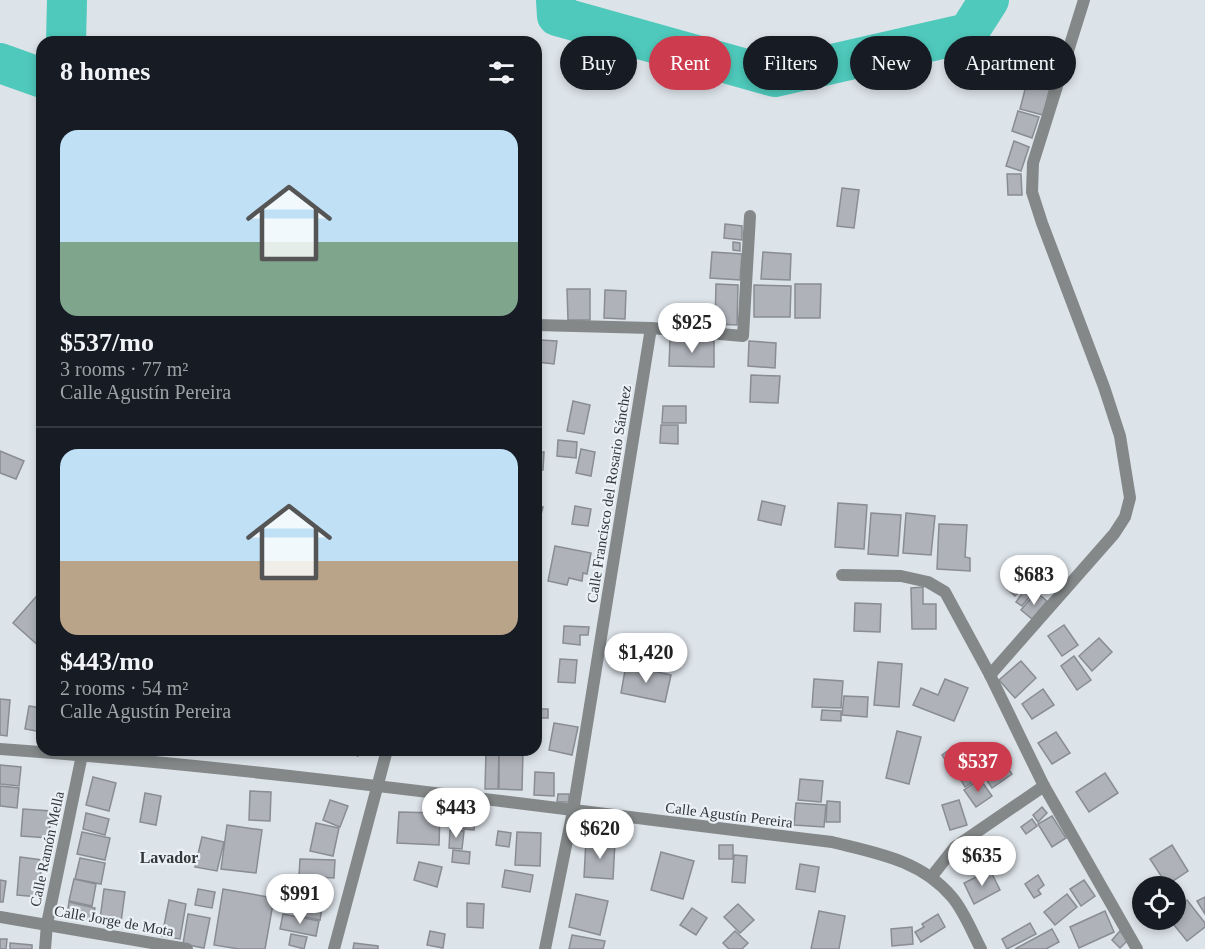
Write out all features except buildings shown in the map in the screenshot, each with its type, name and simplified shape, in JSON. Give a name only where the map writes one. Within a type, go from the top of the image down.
[{"type":"street","points":[[990,675],[1114,534],[1125,517],[1130,498],[1120,436],[1032,192],[1034,163],[1084,0]]},
{"type":"street","points":[[542,325],[651,328],[743,336],[750,216]]},
{"type":"street","name":"Calle Francisco del Rosario Sánchez","points":[[545,949],[573,812],[651,328]]},
{"type":"street","points":[[842,575],[902,576],[928,582],[945,592],[990,675],[1044,786],[1137,949]]},
{"type":"street","name":"Calle Agustín Pereira","points":[[0,749],[36,752]]},
{"type":"street","name":"Calle Ramón Mella","points":[[45,949],[47,924],[82,756]]},
{"type":"street","name":"Calle Agustín Pereira","points":[[91,756],[376,786],[832,842],[894,858],[932,876],[953,898],[981,949]]},
{"type":"street","points":[[334,949],[385,756]]},
{"type":"street","points":[[932,876],[955,847],[1044,786]]},
{"type":"street","name":"Calle Jorge de Mota","points":[[0,917],[187,949]]},
{"type":"waterway","points":[[66,36],[67,0]]},
{"type":"waterway","points":[[556,0],[557,16],[775,77],[968,33],[989,0]]},
{"type":"waterway","points":[[0,63],[36,76]]},
{"type":"district","name":"Lavador","points":[[169,857]]}]
